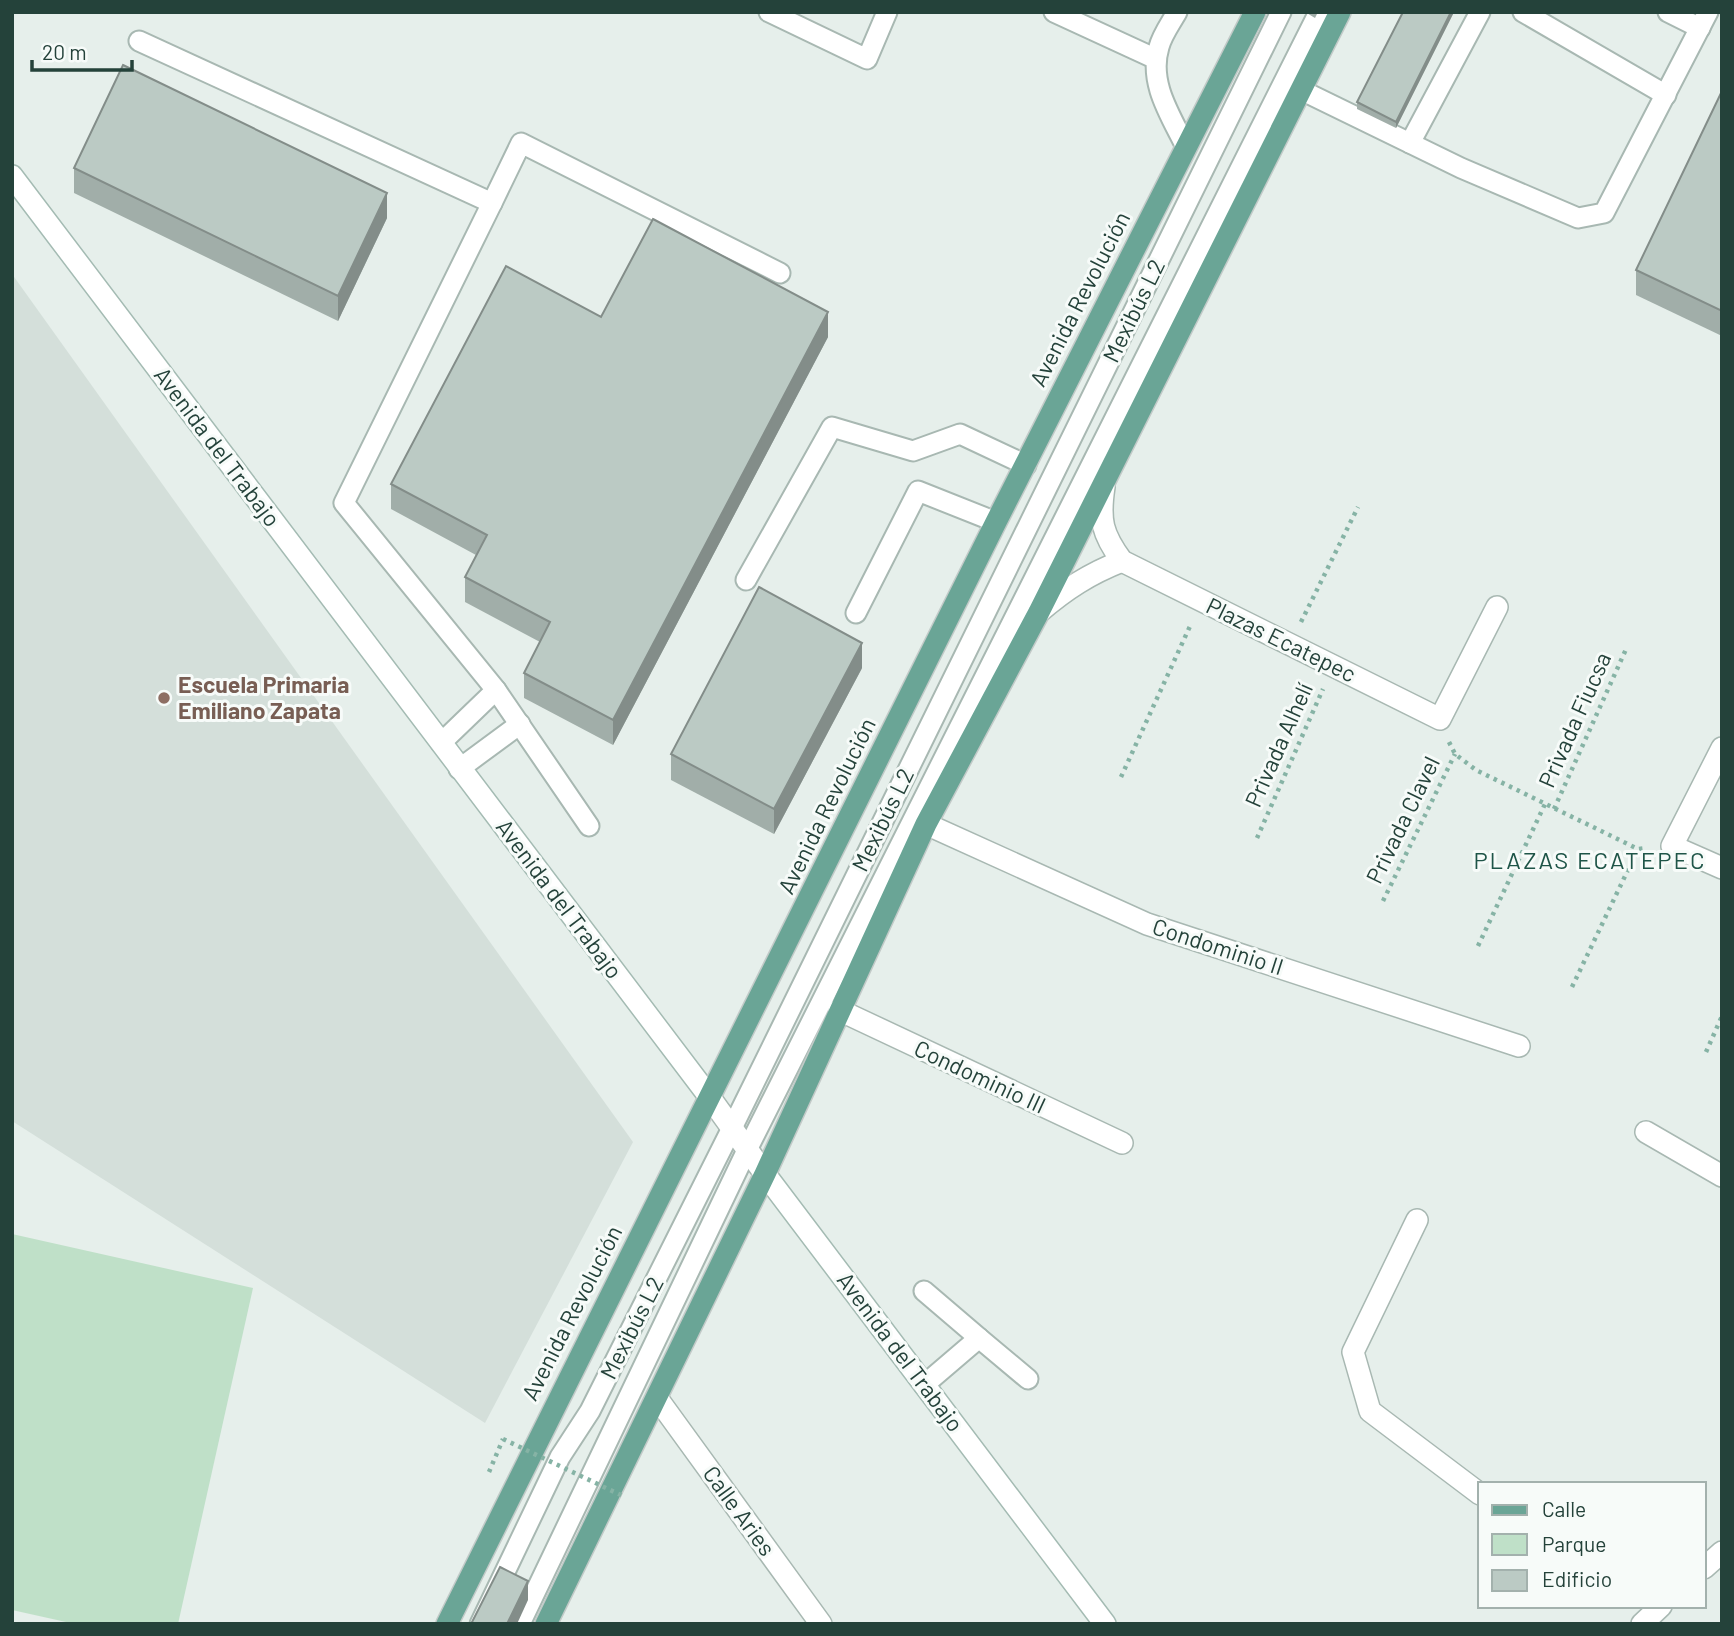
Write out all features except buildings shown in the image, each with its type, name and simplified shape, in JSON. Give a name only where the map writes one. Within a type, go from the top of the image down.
[{"type":"main road","name":"Avenida Revolución","points":[[447,1624],[711,1099],[996,522],[1255,12]]},
{"type":"main road","points":[[546,1624],[765,1174],[926,824],[1039,612],[1340,12]]},
{"type":"street","name":"Avenida del Trabajo","points":[[12,176],[1105,1624]]},
{"type":"street","points":[[1039,612],[1066,588],[1122,561],[1106,537],[1100,514],[1105,480]]},
{"type":"street","name":"Plazas Ecatepec","points":[[1122,561],[1440,719]]},
{"type":"street","points":[[1440,719],[1497,607]]},
{"type":"street","points":[[1722,748],[1672,846],[1722,868]]},
{"type":"street","name":"Condominio II","points":[[926,824],[1147,924],[1518,1046]]},
{"type":"street","name":"Condominio III","points":[[839,1010],[1122,1143]]},
{"type":"street","points":[[1646,1132],[1722,1176]]},
{"type":"street","points":[[1417,1220],[1353,1352],[1370,1411],[1478,1492]]},
{"type":"street","name":"Calle Aries","points":[[657,1398],[821,1624]]},
{"type":"street","points":[[1706,1566],[1722,1552]]},
{"type":"lane","points":[[769,12],[867,59],[887,12]]},
{"type":"lane","points":[[1054,12],[1156,59]]},
{"type":"lane","points":[[1177,12],[1159,45],[1155,66],[1160,93],[1186,148]]},
{"type":"lane","name":"Mexibús L2","points":[[480,1624],[560,1457],[590,1411],[732,1128],[1281,12]]},
{"type":"lane","name":"Mexibús L2","points":[[520,1624],[747,1150],[1319,12]]},
{"type":"lane","points":[[1410,143],[1480,12]]},
{"type":"lane","points":[[1523,12],[1666,95]]},
{"type":"lane","points":[[1301,90],[1410,143],[1578,218],[1604,213],[1704,20],[1668,12]]},
{"type":"lane","points":[[139,41],[492,203]]},
{"type":"lane","points":[[589,826],[496,690],[344,503],[521,142],[780,273]]},
{"type":"lane","points":[[746,579],[832,427],[912,451],[960,434],[1026,465]]},
{"type":"lane","points":[[856,613],[918,491],[996,522]]},
{"type":"lane","points":[[441,743],[496,690]]},
{"type":"lane","points":[[459,769],[520,724]]},
{"type":"lane","points":[[924,1291],[1028,1379]]},
{"type":"lane","points":[[924,1385],[979,1338]]},
{"type":"path","points":[[1289,644],[1358,506]]},
{"type":"path","points":[[1121,777],[1202,601]]},
{"type":"path","name":"Privada Fiucsa","points":[[1554,809],[1627,647]]},
{"type":"path","name":"Privada Alhelí","points":[[1257,838],[1333,666]]},
{"type":"path","points":[[1440,719],[1455,754],[1476,770],[1638,849],[1672,846]]},
{"type":"path","name":"Privada Clavel","points":[[1383,901],[1455,754]]},
{"type":"path","points":[[1478,946],[1545,804]]},
{"type":"path","points":[[1572,986],[1638,849]]},
{"type":"path","points":[[1706,1052],[1722,1016]]},
{"type":"path","points":[[488,1475],[503,1439],[625,1496]]},
{"type":"shaded area","name":"Escuela Primaria Emiliano Zapata","points":[[12,274],[633,1142],[485,1423],[12,1121]]},
{"type":"green space","points":[[12,1234],[253,1288],[178,1624],[75,1624],[12,1610]]},
{"type":"place","name":"Escuela Primaria Emiliano Zapata","points":[[164,698]]},
{"type":"district","name":"PLAZAS ECATEPEC","points":[[1590,861]]}]
